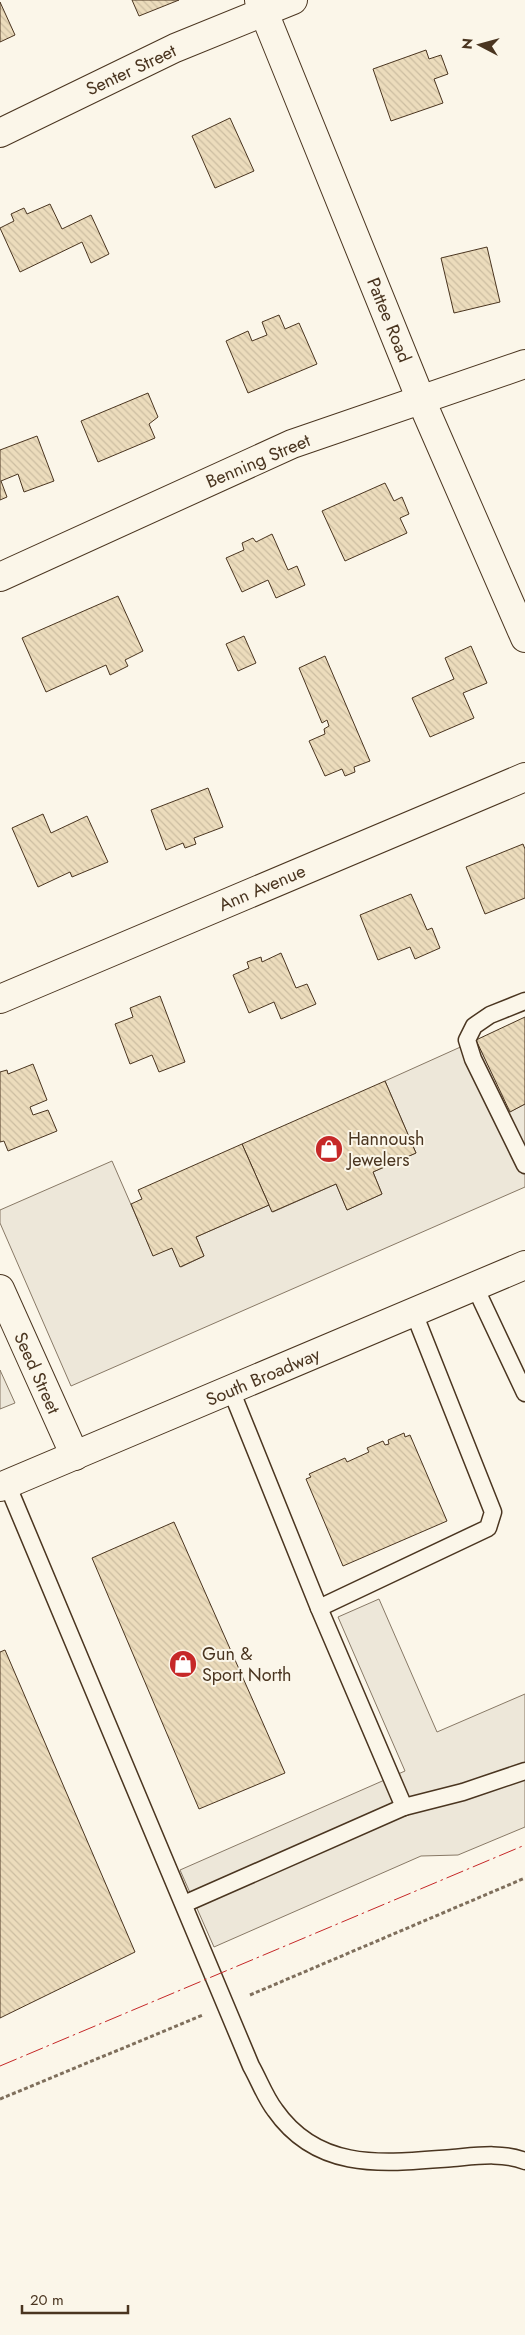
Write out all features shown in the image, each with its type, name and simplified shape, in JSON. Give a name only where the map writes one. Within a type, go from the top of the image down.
[{"type":"street","points":[[262,6],[293,0]]},
{"type":"street","name":"Senter Street","points":[[0,133],[262,6]]},
{"type":"street","name":"Pattee Road","points":[[262,6],[422,400],[525,638]]},
{"type":"street","name":"Benning Street","points":[[0,577],[292,444],[525,364]]},
{"type":"street","name":"Ann Avenue","points":[[0,998],[525,777]]},
{"type":"street","name":"South Broadway","points":[[3,1485],[414,1314],[525,1265]]},
{"type":"street","name":"Seed Street","points":[[0,1289],[75,1456]]},
{"type":"lane","points":[[525,1001],[490,1015],[474,1026],[467,1040],[473,1059],[525,1165]]},
{"type":"lane","points":[[475,1287],[525,1393]]},
{"type":"lane","points":[[319,1608],[488,1528],[493,1512],[414,1314]]},
{"type":"lane","points":[[231,1390],[319,1608],[404,1807]]},
{"type":"lane","points":[[3,1485],[184,1904],[251,2066],[275,2110],[299,2136],[331,2156],[365,2161],[402,2162],[495,2155],[525,2161]]},
{"type":"lane","points":[[184,1904],[404,1807],[463,1792],[525,1771]]},
{"type":"path","points":[[0,2099],[226,2006],[525,1878]]},
{"type":"shaded area","points":[[476,1040],[511,1111],[525,1104],[525,1187],[71,1386],[0,1223],[0,1210],[112,1161],[153,1255],[172,1248],[181,1267],[204,1256],[196,1237],[269,1205],[273,1212],[336,1184],[347,1210],[382,1194],[373,1172],[416,1153],[385,1081]]},
{"type":"shaded area","points":[[0,1370],[15,1403],[0,1409]]},
{"type":"shaded area","points":[[379,1599],[437,1732],[525,1694],[525,1827],[458,1855],[421,1856],[214,1947],[180,1870],[405,1771],[338,1617]]},
{"type":"building","points":[[132,0],[179,0],[139,16]]},
{"type":"building","points":[[0,2],[15,35],[0,42]]},
{"type":"building","points":[[426,50],[429,59],[441,55],[448,74],[434,79],[443,103],[391,121],[373,69]]},
{"type":"building","points":[[230,118],[254,171],[215,188],[192,136]]},
{"type":"building","points":[[50,204],[62,229],[91,215],[109,254],[91,263],[82,242],[20,272],[0,228],[14,221],[11,214],[24,208],[27,214]]},
{"type":"building","points":[[487,247],[500,302],[454,313],[441,258]]},
{"type":"building","points":[[279,315],[285,329],[299,323],[317,364],[248,393],[226,341],[248,331],[252,341],[267,335],[262,322]]},
{"type":"building","points":[[148,393],[158,417],[149,424],[155,438],[98,462],[81,421]]},
{"type":"building","points":[[37,436],[54,481],[24,492],[18,474],[1,481],[7,497],[0,500],[0,450]]},
{"type":"building","points":[[385,483],[394,501],[402,497],[409,514],[400,518],[407,533],[345,561],[322,511]]},
{"type":"building","points":[[272,534],[288,570],[297,566],[305,585],[276,598],[268,580],[242,592],[226,558],[244,550],[242,543],[253,538],[256,542]]},
{"type":"building","points":[[118,596],[143,651],[125,660],[128,666],[110,675],[106,665],[46,692],[22,638]]},
{"type":"building","points":[[244,636],[256,663],[238,671],[226,644]]},
{"type":"building","points":[[471,646],[487,683],[463,693],[474,718],[430,737],[412,698],[454,679],[445,658]]},
{"type":"building","points":[[325,656],[370,761],[354,767],[355,772],[345,776],[342,769],[325,776],[309,741],[325,734],[324,729],[329,726],[327,720],[322,723],[299,668]]},
{"type":"building","points":[[208,788],[223,827],[194,838],[196,844],[185,848],[183,843],[166,850],[151,810]]},
{"type":"building","points":[[43,814],[51,833],[87,816],[108,862],[72,877],[70,872],[38,887],[12,828]]},
{"type":"building","points":[[523,844],[525,849],[525,898],[485,914],[466,867]]},
{"type":"building","points":[[411,894],[427,930],[432,928],[440,948],[415,959],[410,947],[378,960],[360,915]]},
{"type":"building","points":[[281,953],[296,988],[307,984],[316,1004],[281,1019],[274,1002],[249,1013],[233,975],[249,968],[247,962],[261,957],[262,962]]},
{"type":"building","points":[[160,996],[185,1062],[159,1072],[152,1055],[130,1064],[115,1024],[133,1017],[130,1008]]},
{"type":"building","points":[[525,1017],[525,1104],[510,1112],[476,1040]]},
{"type":"building","points":[[33,1064],[47,1100],[30,1107],[33,1115],[48,1110],[57,1131],[8,1151],[4,1141],[0,1142],[0,1072],[7,1070],[8,1074]]},
{"type":"building","name":"Hannoush Jewelers","points":[[385,1081],[416,1153],[373,1172],[382,1194],[347,1210],[336,1184],[272,1212],[242,1144]]},
{"type":"building","points":[[242,1144],[269,1205],[196,1237],[204,1256],[180,1267],[172,1248],[153,1256],[131,1204],[142,1199],[138,1190]]},
{"type":"building","points":[[404,1433],[405,1437],[410,1435],[447,1521],[343,1566],[306,1479],[311,1477],[309,1474],[345,1458],[347,1462],[369,1452],[367,1448],[383,1441],[385,1445],[389,1444],[388,1440]]},
{"type":"building","points":[[174,1522],[285,1773],[199,1809],[92,1558]]},
{"type":"building","points":[[5,1650],[135,1952],[0,2018],[0,1652]]},
{"type":"power","points":[[0,2066],[525,1845]]},
{"type":"place","name":"Hannoush Jewelers","points":[[329,1149]]},
{"type":"place","name":"Gun & Sport North","points":[[183,1664]]}]
